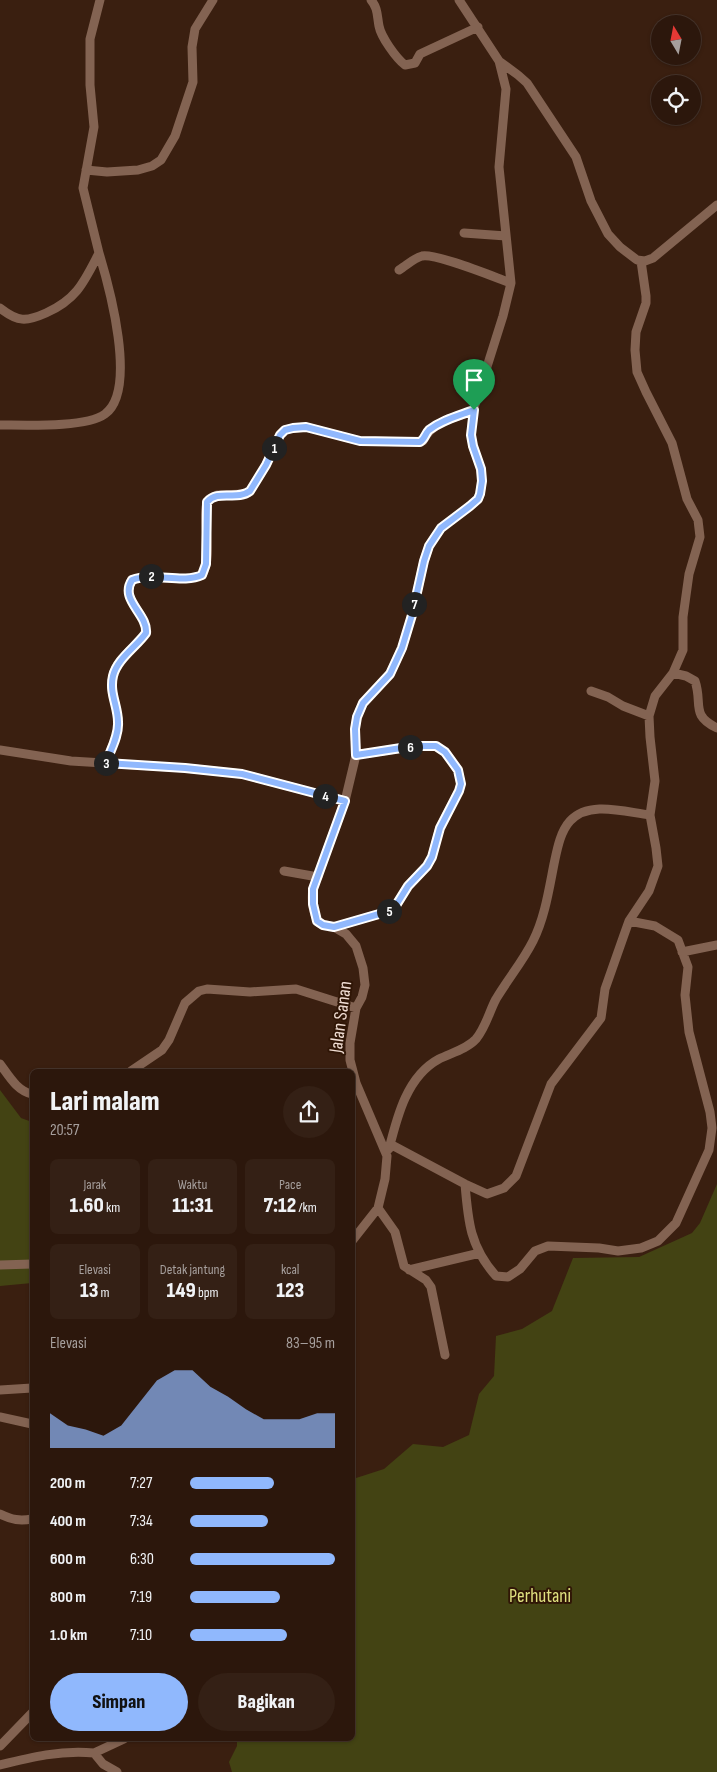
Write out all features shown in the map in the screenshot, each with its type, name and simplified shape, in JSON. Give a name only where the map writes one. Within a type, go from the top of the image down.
[{"type":"street","points":[[0,425],[35,425],[88,421],[104,415],[113,406],[118,392],[118,332],[110,289],[83,188],[94,127],[90,85],[90,39],[100,0]]},
{"type":"street","points":[[86,170],[107,172],[138,170],[152,166],[161,160],[175,136],[193,82],[192,47],[195,29],[213,0]]},
{"type":"street","points":[[371,0],[376,5],[382,34],[398,60],[405,65],[415,64],[420,54],[478,28]]},
{"type":"street","points":[[459,0],[499,60],[518,74],[526,83],[568,144],[576,157],[591,201],[608,234],[620,248],[641,261],[653,258],[717,205]]},
{"type":"street","name":"Jalan Sanan","points":[[352,1069],[350,1043],[356,1008],[362,998],[365,984],[363,968],[356,946],[346,934],[334,927],[319,924],[315,916],[312,897],[345,801],[356,755],[355,729],[357,717],[363,703],[390,674],[402,648],[429,546],[441,528],[470,506],[478,499],[480,494],[481,469],[471,435],[474,410],[503,316],[511,283],[499,167],[506,88],[499,60]]},
{"type":"street","points":[[464,233],[506,236]]},
{"type":"street","points":[[0,308],[18,319],[28,320],[62,306],[85,280],[99,253]]},
{"type":"street","points":[[399,270],[423,255],[484,272],[511,283]]},
{"type":"street","points":[[390,1144],[487,1194],[504,1188],[516,1176],[551,1084],[601,1018],[605,989],[629,921],[649,891],[658,866],[650,815],[655,781],[649,716],[655,696],[673,673],[683,650],[683,617],[689,574],[700,537],[698,520],[687,499],[672,443],[638,372],[635,350],[636,332],[646,303],[641,261]]},
{"type":"street","points":[[106,763],[118,730],[112,689],[113,675],[118,665],[146,633],[145,624],[129,596],[129,585],[132,580],[148,576],[192,578],[202,575],[206,564],[206,506],[209,499],[217,495],[238,496],[250,491],[266,465],[280,435],[285,430],[306,427],[360,441],[420,442],[427,432],[443,422],[474,410]]},
{"type":"street","points":[[673,673],[686,676],[695,681],[700,715],[706,723],[717,728]]},
{"type":"street","points":[[591,691],[608,696],[623,706],[649,716]]},
{"type":"street","points":[[334,927],[386,912],[395,907],[408,886],[427,866],[432,857],[440,828],[461,784],[458,770],[445,752],[436,746],[414,746],[356,755]]},
{"type":"street","points":[[0,750],[71,761],[185,768],[242,774],[345,801]]},
{"type":"street","points":[[387,1156],[412,1083],[437,1060],[458,1051],[474,1041],[481,1032],[495,1001],[533,942],[544,909],[558,848],[570,820],[578,814],[598,809],[650,815]]},
{"type":"street","points":[[284,871],[318,877]]},
{"type":"street","points":[[465,1184],[469,1224],[480,1253],[496,1276],[508,1277],[520,1269],[535,1251],[540,1248],[562,1246],[599,1248],[618,1252],[641,1248],[658,1241],[676,1223],[709,1150],[712,1128],[706,1094],[689,1032],[685,995],[688,967],[678,940],[655,926],[629,921]]},
{"type":"street","points":[[682,952],[717,944]]},
{"type":"street","points":[[134,1069],[162,1050],[169,1040],[185,1003],[199,991],[207,989],[250,992],[296,989],[356,1008]]},
{"type":"street","points":[[0,1064],[15,1084],[30,1093]]},
{"type":"street","name":"Jalan Sanan","points":[[355,1079],[387,1156],[385,1179],[378,1208],[355,1237]]},
{"type":"street","points":[[378,1208],[395,1232],[404,1266],[426,1280],[431,1287],[445,1355]]},
{"type":"street","points":[[410,1270],[480,1253]]},
{"type":"street","points":[[0,1265],[30,1264]]},
{"type":"street","points":[[0,1390],[30,1388]]},
{"type":"street","points":[[0,1417],[30,1424]]},
{"type":"street","points":[[0,1514],[9,1519],[20,1521],[30,1519]]},
{"type":"street","points":[[0,1746],[30,1714]]},
{"type":"street","points":[[0,1765],[55,1753],[94,1753],[120,1741]]},
{"type":"street","points":[[94,1753],[103,1764],[117,1772]]},
{"type":"green space","points":[[0,1090],[21,1118],[30,1121],[30,1283],[0,1286]]},
{"type":"green space","name":"Perhutani","points":[[717,1184],[717,1772],[232,1772],[229,1762],[237,1746],[237,1741],[355,1741],[355,1478],[384,1469],[413,1444],[443,1447],[469,1435],[479,1394],[494,1376],[496,1336],[522,1329],[552,1311],[573,1258],[639,1257],[692,1233],[700,1223]]},
{"type":"route","points":[[474,410],[471,435],[481,469],[480,494],[478,499],[470,506],[441,528],[429,546],[402,648],[390,674],[363,703],[359,710],[355,729],[356,755],[414,746],[431,745],[441,748],[458,770],[461,784],[459,791],[440,828],[432,857],[427,866],[408,886],[395,907],[386,912],[334,927],[319,924],[315,916],[312,897],[313,889],[345,801],[242,774],[106,763],[118,730],[112,689],[113,675],[118,665],[146,633],[145,624],[129,596],[129,585],[132,580],[139,577],[192,578],[202,575],[206,564],[207,502],[217,495],[238,496],[250,491],[266,465],[280,435],[285,430],[306,427],[360,441],[420,442],[427,432],[443,422],[474,410]]}]
